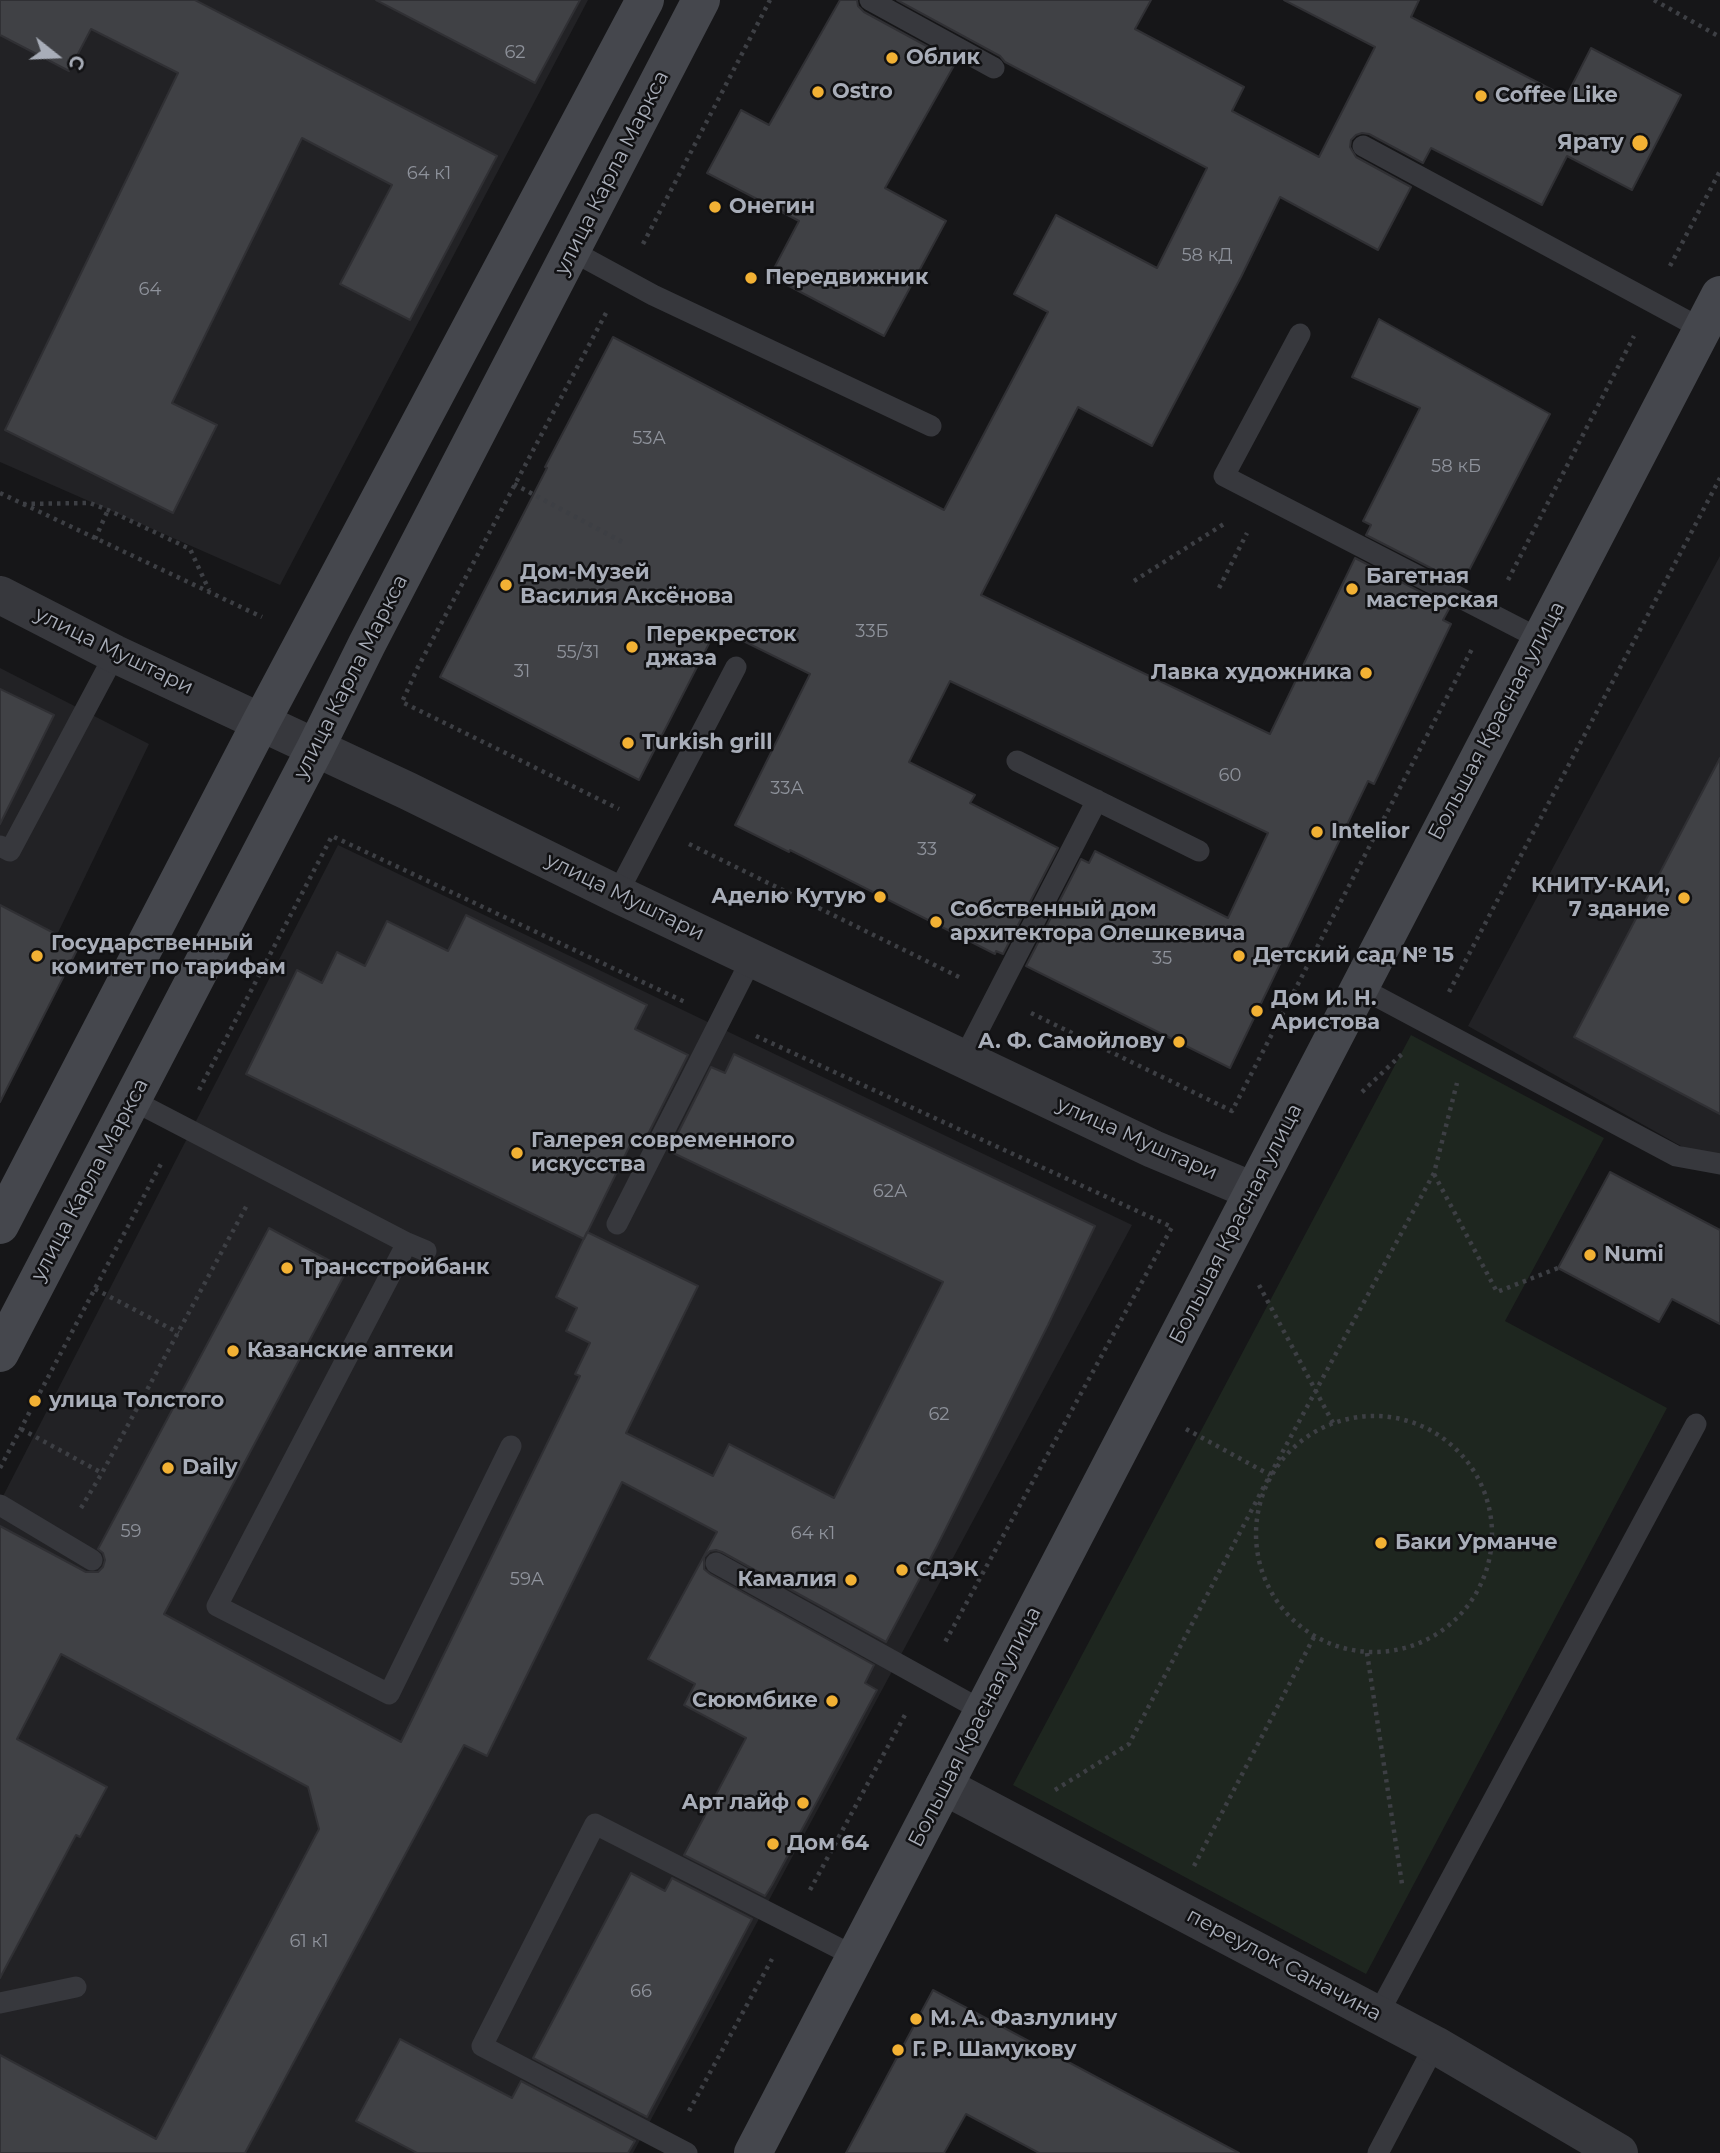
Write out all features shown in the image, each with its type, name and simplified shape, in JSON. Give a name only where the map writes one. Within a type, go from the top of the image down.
[{"type":"main road","points":[[1,1221],[261,722],[645,0]]},
{"type":"main road","name":"улица Карла Маркса","points":[[0,1353],[701,0]]},
{"type":"main road","name":"Большая Красная улица","points":[[753,2153],[1720,295]]},
{"type":"street","name":"улица Муштари","points":[[0,595],[115,654],[316,747],[617,894],[1153,1149],[1253,1191]]},
{"type":"street","name":"переулок Саначина","points":[[944,1786],[1378,2014],[1619,2153]]},
{"type":"lane","points":[[870,0],[993,68]]},
{"type":"lane","points":[[1363,146],[1702,329]]},
{"type":"lane","points":[[572,251],[653,295],[931,426]]},
{"type":"lane","points":[[1300,334],[1224,476],[1540,639]]},
{"type":"lane","points":[[0,846],[10,851],[115,654]]},
{"type":"lane","points":[[617,894],[736,667]]},
{"type":"lane","points":[[1017,761],[1199,851]]},
{"type":"lane","points":[[964,1058],[1097,800]]},
{"type":"lane","points":[[617,1224],[752,958]]},
{"type":"lane","points":[[1359,987],[1676,1156],[1720,1164]]},
{"type":"lane","points":[[132,1100],[416,1247],[217,1606],[389,1694],[511,1446]]},
{"type":"lane","points":[[1378,2014],[1696,1424]]},
{"type":"lane","points":[[0,1505],[92,1560]]},
{"type":"lane","points":[[716,1563],[983,1711]]},
{"type":"lane","points":[[687,2153],[482,2046],[594,1824],[856,1957]]},
{"type":"lane","points":[[0,2003],[76,1987]]},
{"type":"lane","points":[[1378,2153],[1435,2045]]},
{"type":"path","points":[[770,0],[402,702],[1233,1111]]},
{"type":"path","points":[[1654,0],[1720,37]]},
{"type":"path","points":[[1357,1097],[1431,1026],[1720,478]]},
{"type":"path","points":[[514,484],[626,544]]},
{"type":"path","points":[[0,493],[263,617],[268,609]]},
{"type":"path","points":[[1134,581],[1265,497]]},
{"type":"path","points":[[1219,588],[1265,497]]},
{"type":"path","points":[[21,504],[90,503],[108,509],[190,549],[209,591]]},
{"type":"path","points":[[95,539],[108,509]]},
{"type":"path","points":[[1048,1794],[1129,1744],[1270,1475],[1434,1173],[1467,1045]]},
{"type":"path","points":[[61,1542],[179,1333],[265,1171]]},
{"type":"path","points":[[1434,1173],[1497,1292],[1558,1268]]},
{"type":"path","points":[[1250,1292],[1256,1280],[1333,1423]]},
{"type":"path","points":[[95,1289],[179,1333]]},
{"type":"path","points":[[1367,1416],[1402,1419],[1435,1432],[1461,1454],[1481,1483],[1491,1517],[1491,1552],[1481,1586],[1461,1614],[1434,1636],[1401,1650],[1367,1653],[1339,1648],[1314,1637],[1289,1618],[1270,1594],[1259,1565],[1255,1534],[1259,1504],[1270,1475],[1287,1453],[1308,1435],[1333,1423],[1367,1416]]},
{"type":"path","points":[[1179,1425],[1270,1475]]},
{"type":"path","points":[[21,1429],[102,1473]]},
{"type":"path","points":[[1194,1866],[1314,1637]]},
{"type":"path","points":[[1367,1653],[1412,1951]]},
{"type":"shaded area","points":[[0,0],[588,0],[280,585],[0,462]]},
{"type":"shaded area","points":[[1720,556],[1720,1168],[1468,1026]]},
{"type":"shaded area","points":[[0,668],[149,744],[0,1053]]},
{"type":"shaded area","points":[[338,845],[1132,1225],[633,2153],[0,2153],[0,1502]]},
{"type":"shaded area","points":[[1411,1035],[1604,1138],[1505,1321],[1667,1408],[1366,1974],[1013,1785]]},
{"type":"building","points":[[0,0],[195,0],[497,156],[410,320],[340,284],[392,185],[302,138],[172,403],[217,425],[173,513],[5,430],[178,73],[91,29],[69,71],[0,35]]},
{"type":"building","points":[[376,0],[580,0],[535,83]]},
{"type":"building","points":[[840,0],[857,0],[858,6],[864,12],[956,62],[885,188],[946,221],[884,336],[770,276],[799,221],[707,173],[741,110],[769,125]]},
{"type":"building","points":[[897,0],[1151,0],[1135,29],[1244,87],[1232,111],[1319,157],[1375,47],[1284,0],[1419,0],[1411,17],[1566,97],[1591,48],[1681,95],[1632,190],[1567,156],[1542,205],[1431,148],[1423,163],[1369,134],[1356,135],[1351,140],[1350,147],[1356,157],[1411,187],[1378,250],[1280,197],[1152,446],[1078,407],[981,595],[1270,734],[1355,558],[1450,607],[1443,620],[1451,624],[1374,784],[1368,781],[1230,1068],[1026,966],[1081,859],[1089,863],[1095,851],[1228,918],[1268,833],[950,681],[909,762],[975,795],[970,803],[1058,848],[1003,954],[996,951],[995,954],[735,825],[810,674],[717,628],[639,780],[440,677],[613,337],[944,510],[1048,312],[1014,294],[1056,215],[1157,268],[1207,168],[1005,62],[1000,56]]},
{"type":"building","points":[[1379,319],[1550,414],[1462,584],[1366,535],[1371,525],[1363,521],[1420,408],[1352,377]]},
{"type":"building","points":[[0,689],[54,715],[0,824]]},
{"type":"building","name":"КНИТУ-КАИ, 7 здание","points":[[1720,758],[1720,1114],[1574,1037]]},
{"type":"building","points":[[0,905],[79,946],[0,1102]]},
{"type":"building","name":"Галерея современного искусства","points":[[466,915],[647,1005],[635,1029],[688,1055],[645,1140],[635,1135],[584,1239],[246,1074],[297,970],[322,983],[337,952],[365,966],[387,921],[448,951]]},
{"type":"building","points":[[734,1054],[1095,1226],[937,1546],[886,1642],[722,1552],[710,1551],[704,1557],[704,1569],[710,1574],[874,1665],[865,1683],[877,1690],[765,1896],[684,1855],[746,1738],[684,1705],[695,1684],[648,1659],[717,1532],[622,1482],[487,1756],[464,1745],[245,2153],[0,2153],[0,2055],[156,2139],[319,1829],[308,1787],[61,1654],[17,1739],[107,1787],[80,1837],[76,1835],[0,1978],[0,1526],[86,1572],[98,1572],[103,1567],[105,1560],[98,1549],[269,1228],[347,1270],[164,1614],[401,1742],[580,1376],[575,1374],[590,1343],[566,1331],[577,1308],[556,1297],[587,1232],[698,1286],[626,1433],[713,1476],[729,1444],[834,1498],[943,1282],[669,1151],[711,1067],[725,1073]]},
{"type":"building","points":[[1610,1172],[1720,1230],[1720,1324],[1672,1299],[1659,1322],[1558,1268]]},
{"type":"building","points":[[631,1873],[665,1891],[672,1878],[752,1919],[647,2117],[533,2058]]},
{"type":"building","points":[[933,1990],[1239,2153],[1039,2153],[966,2114],[944,2153],[846,2153]]},
{"type":"building","points":[[400,2039],[512,2098],[521,2081],[635,2141],[628,2153],[417,2153],[356,2121]]},
{"type":"place","name":"Облик","points":[[892,58]]},
{"type":"place","name":"Ostro","points":[[818,92]]},
{"type":"place","name":"Coffee Like","points":[[1481,96]]},
{"type":"place","name":"Ярату","points":[[1640,143]]},
{"type":"place","name":"Онегин","points":[[715,207]]},
{"type":"place","name":"Передвижник","points":[[751,278]]},
{"type":"place","name":"Дом-Музей Василия Аксёнова","points":[[506,585]]},
{"type":"place","name":"Багетная мастерская","points":[[1352,589]]},
{"type":"place","name":"Перекресток джаза","points":[[632,647]]},
{"type":"place","name":"Лавка художника","points":[[1366,673]]},
{"type":"place","name":"Turkish grill","points":[[628,743]]},
{"type":"place","name":"Intelior","points":[[1317,832]]},
{"type":"place","name":"Аделю Кутую","points":[[880,897]]},
{"type":"place","name":"КНИТУ-КАИ, 7 здание","points":[[1684,898]]},
{"type":"place","name":"Собственный дом архитектора Олешкевича","points":[[936,922]]},
{"type":"place","name":"Государственный комитет по тарифам","points":[[37,956]]},
{"type":"place","name":"Детский сад № 15","points":[[1239,956]]},
{"type":"place","name":"Дом И. Н. Аристова","points":[[1257,1011]]},
{"type":"place","name":"А. Ф. Самойлову","points":[[1179,1042]]},
{"type":"place","name":"Галерея современного искусства","points":[[517,1153]]},
{"type":"place","name":"Numi","points":[[1590,1255]]},
{"type":"place","name":"Трансстройбанк","points":[[287,1268]]},
{"type":"place","name":"Казанские аптеки","points":[[233,1351]]},
{"type":"place","name":"улица Толстого","points":[[35,1401]]},
{"type":"place","name":"Daily","points":[[168,1468]]},
{"type":"place","name":"Баки Урманче","points":[[1381,1543]]},
{"type":"place","name":"СДЭК","points":[[902,1570]]},
{"type":"place","name":"Камалия","points":[[851,1580]]},
{"type":"place","name":"Сююмбике","points":[[832,1701]]},
{"type":"place","name":"Арт лайф","points":[[803,1803]]},
{"type":"place","name":"Дом 64","points":[[773,1844]]},
{"type":"place","name":"М. А. Фазлулину","points":[[916,2019]]},
{"type":"place","name":"Г. Р. Шамукову","points":[[898,2050]]}]
